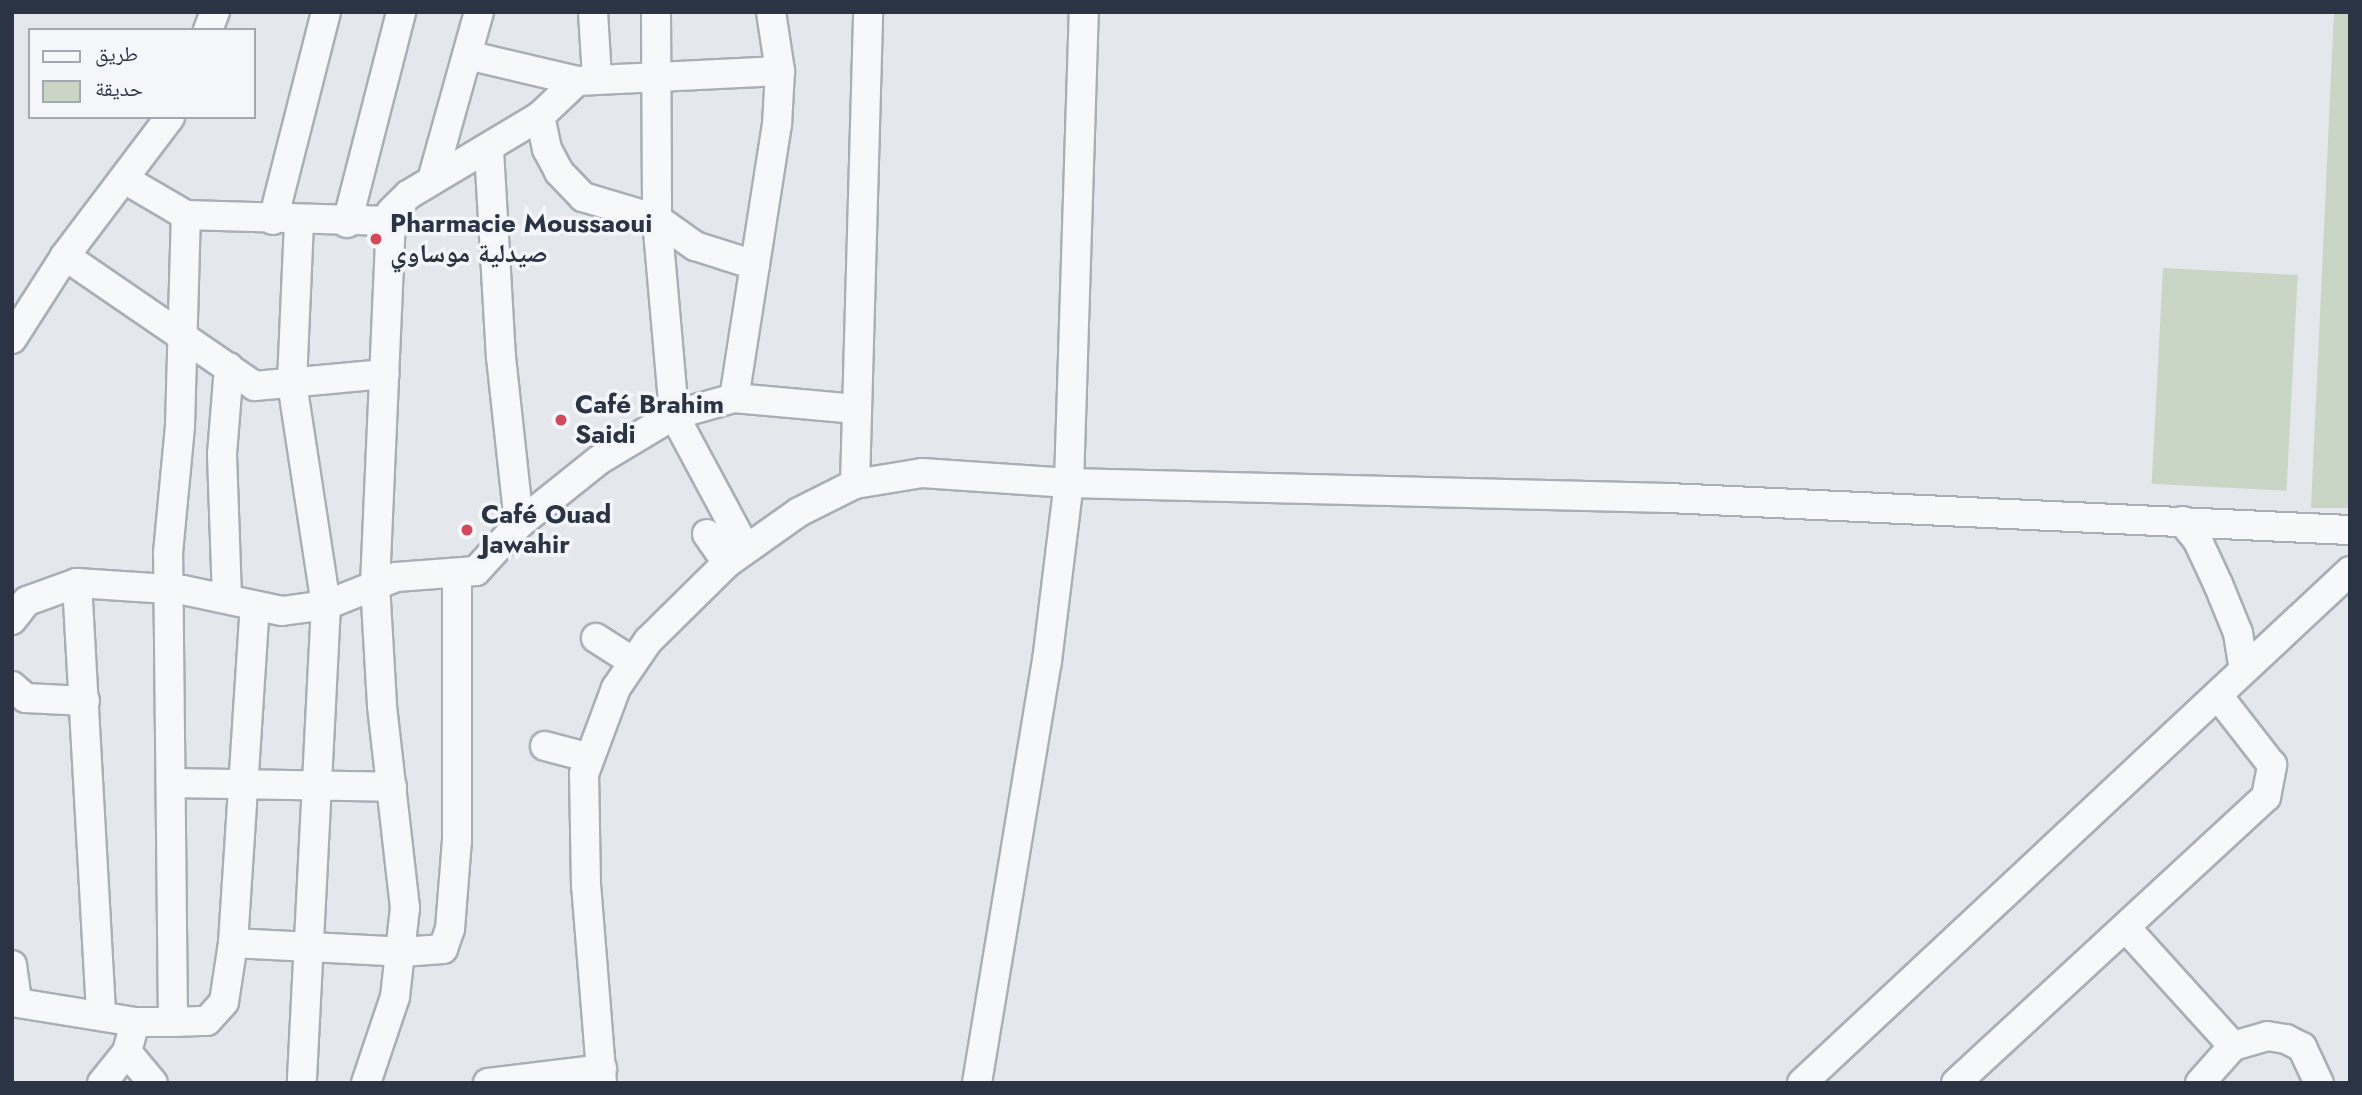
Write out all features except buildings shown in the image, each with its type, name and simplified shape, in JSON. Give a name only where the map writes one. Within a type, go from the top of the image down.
[{"type":"street","points":[[302,1083],[326,606],[292,383],[286,221],[326,12]]},
{"type":"street","points":[[347,223],[401,12]]},
{"type":"street","points":[[432,180],[479,12]]},
{"type":"street","points":[[367,1083],[396,997],[405,908],[375,585],[389,221],[397,203],[540,117],[587,79],[593,12]]},
{"type":"street","points":[[656,12],[659,79],[657,219],[674,415],[737,556]]},
{"type":"street","points":[[734,398],[777,124],[780,71],[771,12]]},
{"type":"street","points":[[855,484],[868,12]]},
{"type":"street","points":[[977,1083],[1045,675],[1069,483],[1084,12]]},
{"type":"street","points":[[467,55],[587,79],[659,79],[780,71]]},
{"type":"street","points":[[540,117],[547,149],[571,189],[608,206],[657,219],[695,246],[755,265]]},
{"type":"street","points":[[12,339],[65,256],[126,180],[169,119]]},
{"type":"street","points":[[489,150],[501,357],[519,524]]},
{"type":"street","points":[[126,180],[186,215],[347,223],[389,221]]},
{"type":"street","points":[[173,1023],[169,589],[186,215]]},
{"type":"street","points":[[65,256],[182,333],[255,386],[384,374]]},
{"type":"street","points":[[227,598],[222,454],[229,367]]},
{"type":"street","points":[[12,620],[27,601],[77,583],[169,589],[227,598],[255,607],[282,611],[326,606],[375,585],[425,573],[457,574],[486,564],[519,524],[599,460],[674,415],[734,398],[857,409]]},
{"type":"street","points":[[488,1083],[602,1076],[586,886],[587,757],[615,688],[632,661],[668,619],[737,556],[799,512],[855,484],[922,473],[1069,483],[1465,491],[2350,530]]},
{"type":"street","points":[[2182,521],[2198,541],[2218,584],[2238,633],[2244,670]]},
{"type":"street","points":[[707,534],[737,556]]},
{"type":"street","points":[[1802,1083],[2219,697],[2244,670],[2350,571]]},
{"type":"street","points":[[233,943],[438,953],[447,942],[459,774],[457,574]]},
{"type":"street","points":[[77,583],[101,1016]]},
{"type":"street","points":[[12,965],[15,1002],[135,1022],[207,1021],[217,1013],[224,1002],[233,943],[255,607]]},
{"type":"street","points":[[596,638],[632,661]]},
{"type":"street","points":[[12,686],[26,698],[85,701]]},
{"type":"street","points":[[1956,1083],[2127,929],[2266,797],[2272,765],[2219,697]]},
{"type":"street","points":[[545,746],[587,757]]},
{"type":"street","points":[[172,783],[392,787]]},
{"type":"street","points":[[2127,929],[2233,1046]]},
{"type":"street","points":[[102,1083],[127,1052],[135,1022]]},
{"type":"street","points":[[2200,1083],[2233,1046],[2267,1037],[2286,1038],[2302,1047],[2319,1083]]},
{"type":"street","points":[[127,1052],[153,1083]]},
{"type":"green space","points":[[2334,12],[2350,12],[2350,508],[2311,508]]},
{"type":"green space","points":[[2163,268],[2298,275],[2287,491],[2152,484]]},
{"type":"place","name":"Pharmacie Moussaoui صيدلية موساوي","points":[[376,239]]},
{"type":"place","name":"Café Brahim Saidi","points":[[561,420]]},
{"type":"place","name":"Café Ouad Jawahir","points":[[467,530]]}]
